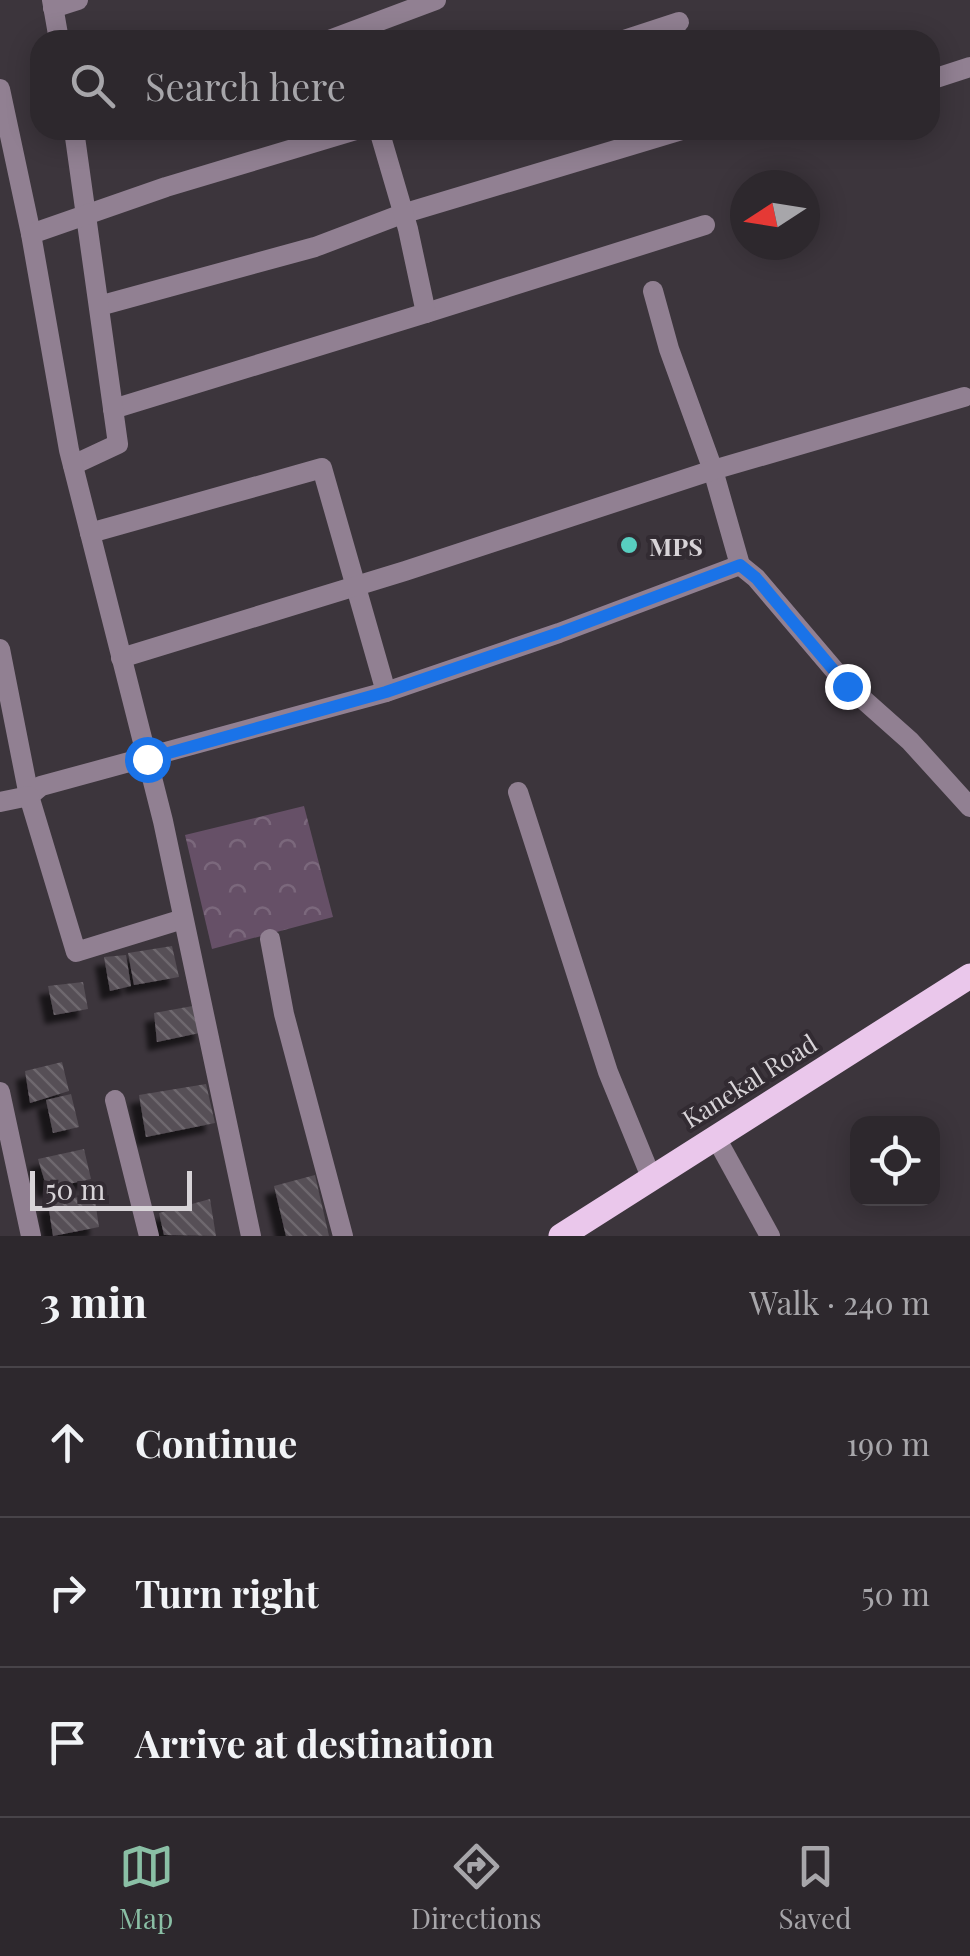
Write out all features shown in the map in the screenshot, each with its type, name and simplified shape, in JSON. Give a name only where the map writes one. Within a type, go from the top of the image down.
[{"type":"main road","name":"Kanekal Road","points":[[561,1236],[970,976]]},
{"type":"street","points":[[57,30],[52,4],[78,0]]},
{"type":"street","points":[[368,30],[436,0]]},
{"type":"street","points":[[655,30],[679,22]]},
{"type":"street","points":[[940,77],[970,68]]},
{"type":"street","points":[[0,89],[73,465],[147,759],[250,1236]]},
{"type":"street","points":[[73,465],[118,444],[75,140]]},
{"type":"street","points":[[31,234],[166,187],[323,140]]},
{"type":"street","points":[[383,140],[426,313]]},
{"type":"street","points":[[98,306],[315,246],[402,214],[649,140]]},
{"type":"street","points":[[113,409],[705,226]]},
{"type":"street","points":[[653,291],[713,470],[740,565],[756,578],[847,686],[910,742],[970,807]]},
{"type":"street","points":[[121,658],[713,470],[964,397]]},
{"type":"street","points":[[90,532],[322,468],[386,692]]},
{"type":"street","points":[[0,802],[29,796],[40,786],[386,692],[740,565]]},
{"type":"street","points":[[0,649],[29,796],[76,952],[183,918]]},
{"type":"street","points":[[518,792],[608,1072],[651,1177]]},
{"type":"street","points":[[270,939],[284,1014],[343,1236]]},
{"type":"street","points":[[0,1092],[31,1236]]},
{"type":"street","points":[[115,1100],[149,1236]]},
{"type":"street","points":[[715,1136],[770,1236]]},
{"type":"green space","points":[[304,806],[333,917],[212,949],[185,835]]},
{"type":"building","points":[[172,946],[179,977],[134,985],[128,953]]},
{"type":"building","points":[[126,955],[131,986],[110,991],[104,957]]},
{"type":"building","points":[[83,982],[88,1009],[54,1015],[48,986]]},
{"type":"building","points":[[198,1005],[204,1032],[157,1042],[154,1013]]},
{"type":"building","points":[[62,1062],[69,1091],[30,1103],[25,1071]]},
{"type":"building","points":[[206,1084],[215,1123],[146,1137],[139,1095]]},
{"type":"building","points":[[71,1094],[79,1127],[53,1133],[46,1100]]},
{"type":"building","points":[[84,1149],[91,1179],[47,1189],[38,1159]]},
{"type":"building","points":[[315,1175],[329,1236],[286,1236],[274,1186]]},
{"type":"building","points":[[94,1194],[99,1227],[53,1236],[48,1203]]},
{"type":"building","points":[[210,1199],[216,1236],[164,1235],[159,1213]]},
{"type":"place","name":"MPS","points":[[629,545]]},
{"type":"route","points":[[147,759],[386,692],[740,565],[756,578],[847,686]]}]
